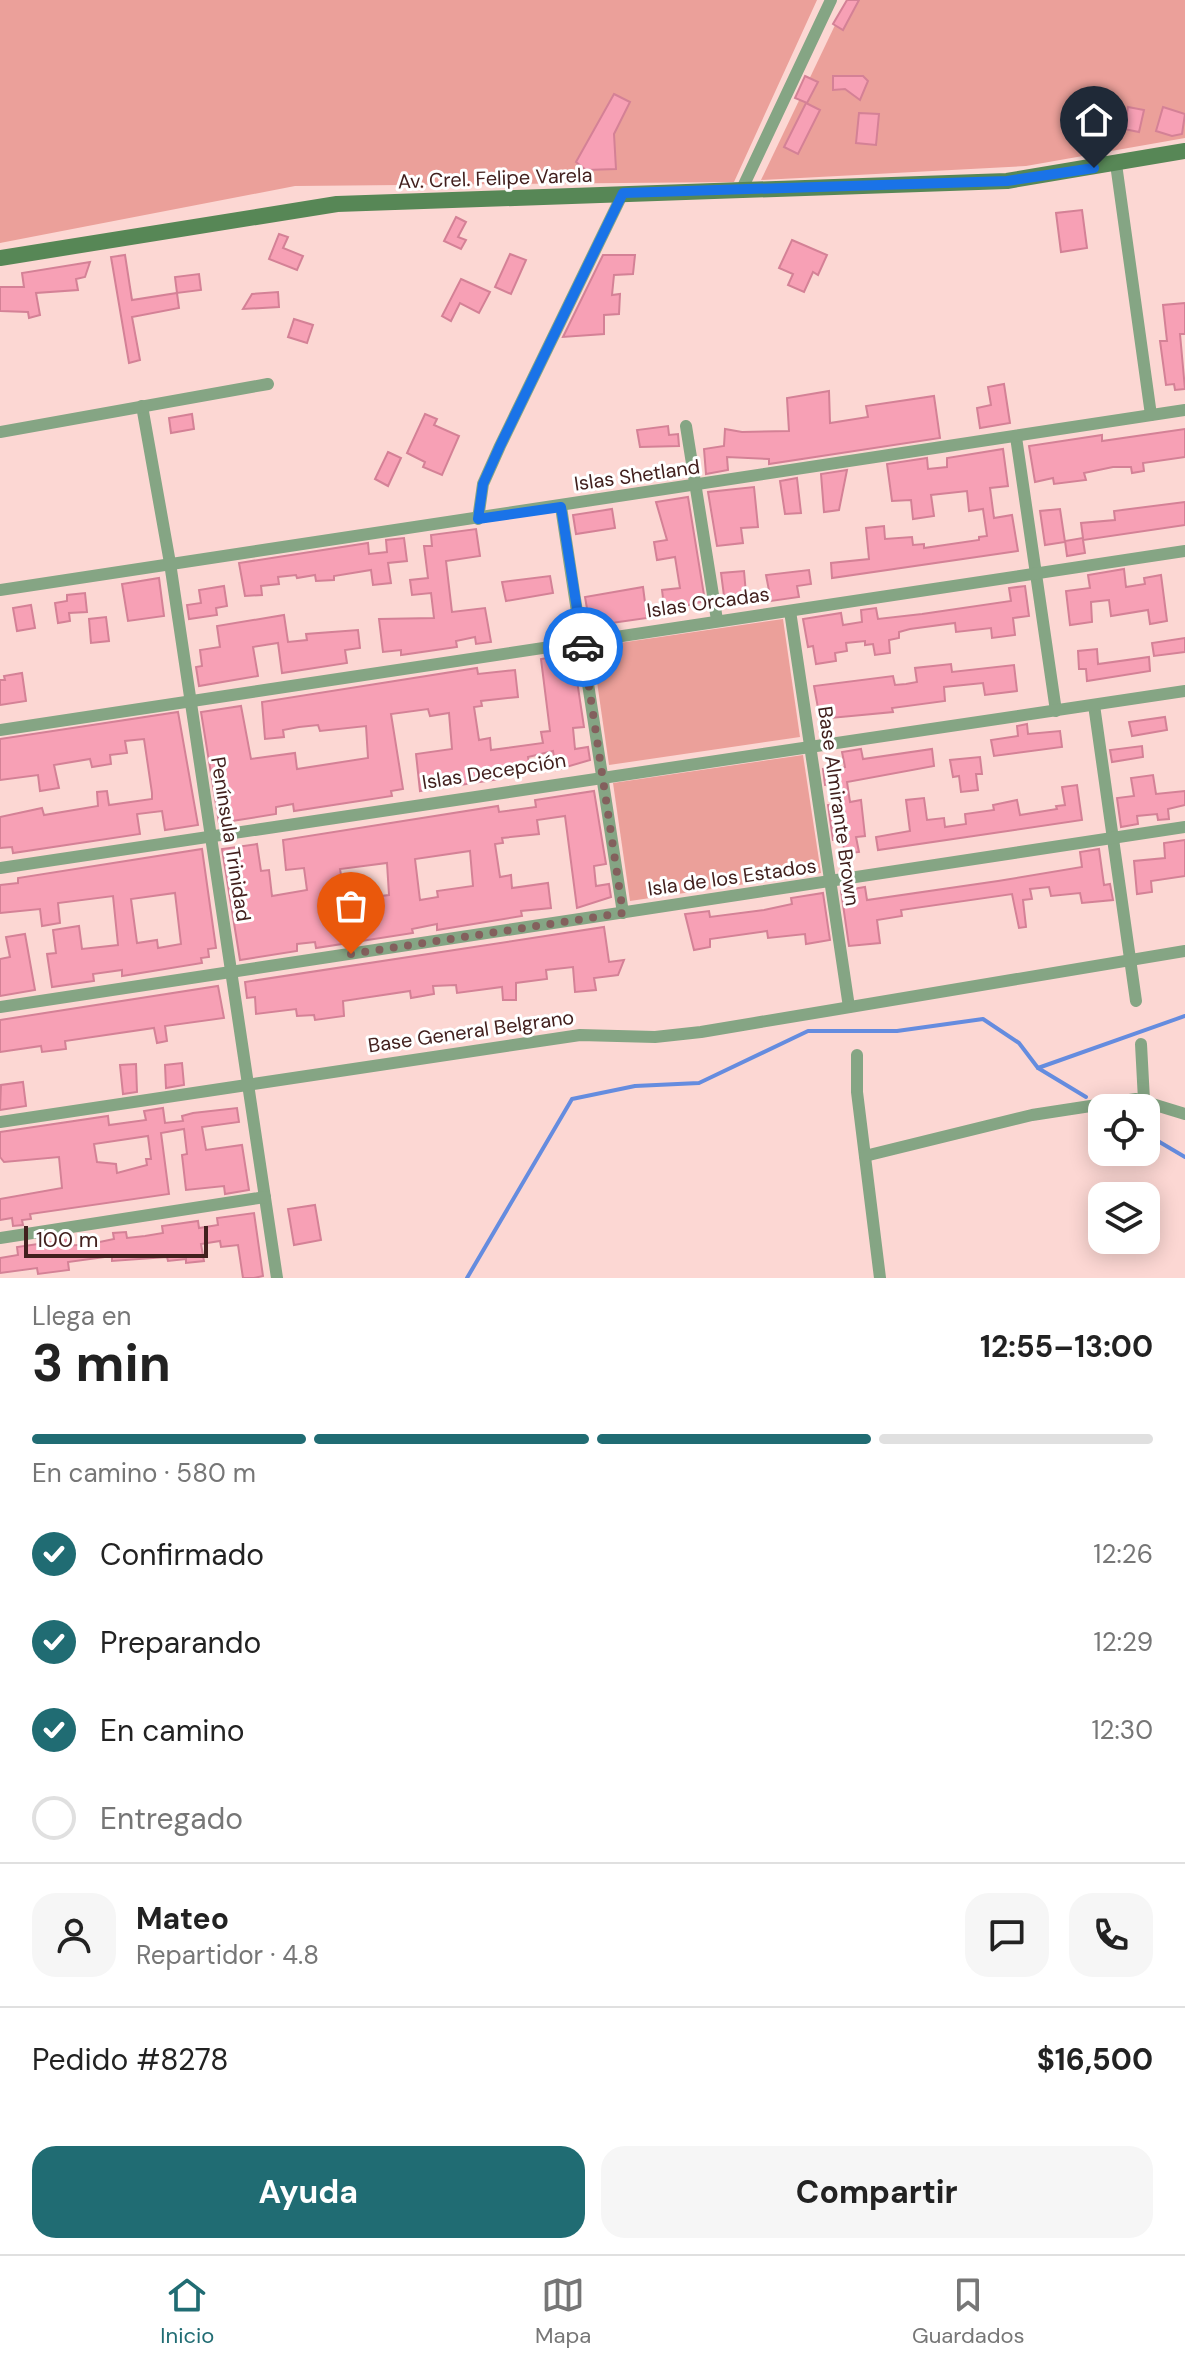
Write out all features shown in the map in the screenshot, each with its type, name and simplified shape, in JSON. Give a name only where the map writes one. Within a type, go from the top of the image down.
[{"type":"main road","name":"Av. Crel. Felipe Varela","points":[[0,258],[293,209],[623,193],[1007,181],[1185,151]]},
{"type":"street","points":[[741,191],[831,0]]},
{"type":"street","points":[[1116,164],[1151,415]]},
{"type":"street","points":[[478,519],[483,484],[623,193]]},
{"type":"street","points":[[0,432],[268,384]]},
{"type":"street","name":"Península Trinidad","points":[[142,406],[170,563],[277,1278]]},
{"type":"street","name":"Islas Shetland","points":[[0,590],[695,487],[1185,410]]},
{"type":"street","points":[[686,426],[717,620]]},
{"type":"street","points":[[1016,437],[1056,711]]},
{"type":"street","points":[[561,507],[623,913]]},
{"type":"street","name":"Islas Orcadas","points":[[0,730],[1185,551]]},
{"type":"street","name":"Base Almirante Brown","points":[[790,611],[849,1007]]},
{"type":"street","name":"Islas Decepción","points":[[0,868],[600,775],[1185,691]]},
{"type":"street","points":[[1094,705],[1136,1001]]},
{"type":"street","name":"Isla de los Estados","points":[[0,1007],[1185,827]]},
{"type":"street","name":"Base General Belgrano","points":[[0,1122],[580,1035],[655,1037],[1185,951]]},
{"type":"street","points":[[1141,1044],[1144,1094]]},
{"type":"street","points":[[857,1055],[857,1092],[880,1278]]},
{"type":"street","points":[[1160,1105],[1185,1114]]},
{"type":"street","points":[[865,1156],[1032,1115],[1088,1108]]},
{"type":"street","points":[[0,1238],[265,1197]]},
{"type":"shaded area","points":[[0,0],[817,0],[734,182],[295,186],[0,243]]},
{"type":"shaded area","points":[[847,0],[1185,0],[1185,138],[1026,166],[761,180]]},
{"type":"shaded area","points":[[783,619],[800,737],[609,765],[592,647]]},
{"type":"shaded area","points":[[803,755],[821,873],[630,901],[613,783]]},
{"type":"building","points":[[847,0],[859,0],[843,30],[833,24]]},
{"type":"building","points":[[805,76],[818,82],[807,103],[795,98]]},
{"type":"building","points":[[833,76],[863,76],[868,81],[860,100],[845,89],[833,90]]},
{"type":"building","points":[[614,94],[630,102],[614,134],[616,169],[586,170],[576,162]]},
{"type":"building","points":[[806,103],[820,110],[798,154],[784,147]]},
{"type":"building","points":[[1128,107],[1144,110],[1139,132],[1124,129]]},
{"type":"building","points":[[1163,107],[1185,114],[1182,134],[1172,136],[1156,131]]},
{"type":"building","points":[[859,113],[879,114],[876,145],[856,143]]},
{"type":"building","points":[[1082,210],[1087,248],[1061,252],[1056,213]]},
{"type":"building","points":[[456,217],[466,222],[458,237],[466,240],[461,249],[444,241]]},
{"type":"building","points":[[279,234],[288,237],[283,248],[303,256],[297,270],[269,259]]},
{"type":"building","points":[[792,240],[827,255],[818,275],[813,272],[804,292],[788,285],[793,274],[779,268]]},
{"type":"building","points":[[510,254],[526,260],[511,294],[495,287]]},
{"type":"building","points":[[125,255],[132,300],[177,293],[179,308],[132,317],[140,360],[129,363],[111,257]]},
{"type":"building","points":[[603,255],[635,255],[633,274],[614,275],[612,295],[620,294],[619,314],[604,315],[604,334],[563,337]]},
{"type":"building","points":[[90,262],[85,277],[76,279],[78,290],[36,293],[40,315],[29,318],[28,312],[0,311],[0,287],[24,287],[22,273]]},
{"type":"building","points":[[199,274],[201,290],[177,293],[175,277]]},
{"type":"building","points":[[461,279],[490,292],[479,313],[460,303],[451,321],[442,316]]},
{"type":"building","points":[[278,292],[279,307],[243,309],[252,294]]},
{"type":"building","points":[[1185,303],[1185,334],[1180,334],[1185,389],[1175,390],[1174,384],[1166,385],[1160,341],[1167,341],[1163,305]]},
{"type":"building","points":[[294,319],[313,325],[307,343],[288,337]]},
{"type":"building","points":[[1004,384],[1010,423],[980,428],[977,408],[991,405],[988,387]]},
{"type":"building","points":[[829,391],[830,423],[868,417],[866,406],[934,396],[940,438],[769,464],[769,459],[727,457],[728,470],[706,474],[704,449],[724,446],[725,429],[742,432],[789,431],[787,398]]},
{"type":"building","points":[[192,414],[194,429],[171,433],[169,418]]},
{"type":"building","points":[[425,414],[437,419],[434,425],[459,436],[442,475],[423,467],[425,462],[407,453]]},
{"type":"building","points":[[668,426],[669,435],[678,434],[679,446],[640,447],[637,430]]},
{"type":"building","points":[[1185,429],[1185,457],[1143,463],[1144,471],[1132,473],[1131,467],[1113,467],[1084,473],[1086,480],[1054,484],[1053,478],[1035,482],[1029,446],[1102,435],[1102,441]]},
{"type":"building","points":[[1003,449],[1008,486],[990,488],[994,518],[1012,515],[1018,551],[832,578],[831,563],[869,559],[866,528],[884,526],[885,539],[912,537],[913,545],[924,544],[924,548],[979,540],[979,537],[987,536],[983,509],[969,511],[967,491],[931,495],[934,516],[913,519],[911,500],[892,501],[887,464],[927,458],[928,469],[947,467],[947,458]]},
{"type":"building","points":[[388,452],[401,458],[388,486],[375,479]]},
{"type":"building","points":[[847,470],[839,510],[824,512],[821,474]]},
{"type":"building","points":[[797,478],[801,513],[785,514],[780,481]]},
{"type":"building","points":[[754,487],[758,527],[741,528],[743,543],[717,546],[708,492]]},
{"type":"building","points":[[688,497],[705,601],[672,609],[671,605],[664,606],[662,590],[680,588],[675,557],[657,560],[654,542],[667,540],[656,502]]},
{"type":"building","points":[[1185,502],[1185,525],[1083,540],[1085,553],[1067,556],[1065,541],[1083,538],[1081,523],[1115,520],[1114,511]]},
{"type":"building","points":[[612,509],[615,528],[576,534],[573,515]]},
{"type":"building","points":[[1060,509],[1065,542],[1045,545],[1040,511]]},
{"type":"building","points":[[476,529],[480,556],[446,561],[452,612],[485,608],[491,642],[476,644],[475,637],[456,641],[457,647],[401,655],[401,650],[383,652],[379,619],[434,618],[431,593],[412,595],[410,580],[428,578],[424,546],[432,546],[431,535]]},
{"type":"building","points":[[404,538],[407,561],[388,563],[391,583],[373,585],[371,570],[334,576],[334,580],[316,581],[315,575],[297,578],[296,575],[278,577],[279,584],[261,586],[262,595],[245,596],[239,563],[368,543],[369,554],[387,552],[386,540]]},
{"type":"building","points":[[1124,569],[1126,587],[1145,584],[1144,578],[1161,575],[1167,621],[1150,624],[1148,610],[1111,616],[1109,600],[1091,602],[1092,622],[1070,625],[1066,591],[1090,588],[1088,575]]},
{"type":"building","points":[[809,570],[811,584],[797,586],[799,597],[771,601],[766,575]]},
{"type":"building","points":[[744,571],[746,594],[724,596],[721,573]]},
{"type":"building","points":[[550,576],[553,593],[506,601],[502,582]]},
{"type":"building","points":[[159,578],[164,616],[128,621],[122,584]]},
{"type":"building","points":[[224,586],[227,606],[216,608],[217,615],[189,619],[187,605],[201,603],[199,590]]},
{"type":"building","points":[[1025,586],[1029,616],[1013,618],[1015,635],[992,638],[991,628],[956,632],[955,623],[910,629],[899,632],[899,638],[889,640],[890,653],[875,655],[873,644],[865,645],[865,641],[846,643],[847,651],[835,653],[836,661],[816,664],[813,646],[808,647],[803,619],[841,613],[843,625],[862,622],[861,610],[876,608],[878,619],[1011,601],[1009,588]]},
{"type":"building","points":[[643,587],[647,618],[590,626],[585,597]]},
{"type":"building","points":[[85,593],[87,612],[69,613],[70,621],[58,623],[55,603],[67,601],[67,595]]},
{"type":"building","points":[[31,605],[35,628],[17,631],[13,608]]},
{"type":"building","points":[[284,615],[288,642],[307,640],[306,634],[358,630],[360,648],[345,650],[347,663],[282,673],[278,643],[253,647],[258,676],[199,686],[196,667],[202,666],[200,650],[220,647],[217,626]]},
{"type":"building","points":[[106,617],[109,641],[91,643],[89,619]]},
{"type":"building","points":[[1185,638],[1185,652],[1154,656],[1152,643]]},
{"type":"building","points":[[1097,649],[1098,664],[1149,657],[1150,671],[1087,681],[1086,669],[1079,669],[1078,651]]},
{"type":"building","points":[[573,654],[584,727],[573,728],[575,749],[588,747],[590,760],[556,770],[553,751],[528,757],[530,769],[500,774],[500,779],[420,791],[416,754],[452,749],[449,713],[430,716],[428,709],[391,714],[403,789],[391,791],[392,796],[294,811],[293,804],[276,807],[276,814],[219,823],[201,712],[241,706],[251,759],[295,753],[297,769],[368,758],[366,726],[320,731],[318,725],[299,727],[283,730],[284,737],[265,739],[262,702],[477,668],[478,674],[515,670],[518,697],[481,701],[482,706],[474,707],[479,740],[490,738],[491,750],[543,743],[541,732],[550,731],[541,659]]},
{"type":"building","points":[[951,664],[952,672],[1014,665],[1017,691],[985,695],[983,683],[944,687],[945,701],[892,708],[893,712],[820,719],[814,686],[893,676],[895,685],[906,684],[917,682],[915,668]]},
{"type":"building","points":[[22,673],[26,701],[0,705],[0,680],[5,680],[4,676]]},
{"type":"building","points":[[178,712],[198,825],[165,830],[162,811],[137,814],[140,834],[13,853],[12,847],[0,848],[0,817],[42,808],[44,815],[98,806],[97,792],[107,791],[109,805],[152,799],[152,793],[144,739],[125,741],[127,753],[110,755],[111,764],[92,767],[90,759],[54,765],[59,788],[40,791],[38,775],[0,780],[0,739]]},
{"type":"building","points":[[1165,717],[1167,730],[1132,736],[1129,722]]},
{"type":"building","points":[[1027,724],[1028,734],[1060,731],[1062,747],[994,756],[991,740],[1018,736],[1017,726]]},
{"type":"building","points":[[1142,746],[1143,757],[1112,762],[1110,750]]},
{"type":"building","points":[[861,749],[863,759],[932,749],[934,766],[847,782],[850,802],[861,800],[865,836],[856,837],[859,852],[845,854],[842,839],[833,840],[828,805],[836,804],[833,784],[825,785],[823,769],[845,767],[842,752]]},
{"type":"building","points":[[980,757],[982,774],[976,774],[978,790],[961,792],[959,776],[953,777],[950,760]]},
{"type":"building","points":[[1153,775],[1156,794],[1185,791],[1185,805],[1168,809],[1169,819],[1158,820],[1157,814],[1137,816],[1138,824],[1121,827],[1117,798],[1134,796],[1131,778]]},
{"type":"building","points":[[1077,785],[1082,820],[878,850],[876,837],[910,831],[906,800],[924,798],[927,820],[944,818],[945,827],[966,824],[965,814],[994,810],[993,805],[1017,800],[1020,815],[1057,809],[1056,806],[1065,805],[1062,787]]},
{"type":"building","points":[[594,791],[606,864],[594,866],[596,886],[609,884],[611,897],[577,908],[565,816],[537,820],[539,834],[502,838],[503,843],[495,844],[500,877],[511,875],[512,888],[548,883],[551,908],[521,911],[522,916],[437,930],[437,924],[412,929],[413,933],[316,948],[315,942],[297,944],[297,951],[240,960],[222,849],[257,844],[261,871],[269,870],[272,896],[307,890],[304,868],[286,870],[283,840],[498,806],[499,812],[536,807],[535,800]],"holes":[[[470,851],[473,886],[437,891],[438,897],[420,900],[415,859]],[[387,863],[389,895],[345,900],[340,869]]]},
{"type":"building","points":[[1185,840],[1185,876],[1151,881],[1152,892],[1137,894],[1134,861],[1165,858],[1164,843]]},
{"type":"building","points":[[202,849],[216,948],[208,949],[209,957],[201,958],[202,963],[122,976],[122,970],[93,974],[94,981],[52,987],[47,954],[56,953],[53,930],[79,926],[82,949],[118,945],[113,896],[58,903],[60,923],[42,926],[40,909],[0,913],[0,885],[18,883],[18,878]],"holes":[[[175,893],[181,944],[158,948],[157,940],[137,943],[131,899]]]},
{"type":"building","points":[[1099,849],[1104,885],[1110,884],[1113,900],[1082,903],[1080,893],[1051,896],[1049,887],[1030,889],[1032,899],[1023,900],[1026,927],[1019,928],[1012,894],[901,910],[902,916],[877,920],[880,943],[849,946],[841,891],[865,887],[867,900],[998,881],[1082,867],[1080,852]]},
{"type":"building","points":[[823,893],[830,940],[806,944],[805,934],[768,938],[767,931],[710,939],[710,947],[694,950],[685,914],[709,911],[710,917],[764,910],[792,904],[791,898]]},
{"type":"building","points":[[604,927],[609,962],[624,960],[618,975],[594,978],[596,990],[575,992],[573,967],[546,970],[547,979],[516,983],[516,1000],[503,1000],[502,987],[457,993],[456,985],[433,986],[434,994],[411,998],[410,991],[343,1001],[344,1016],[315,1020],[314,1015],[297,1016],[296,1009],[256,1014],[255,997],[247,998],[245,982]]},
{"type":"building","points":[[25,934],[35,990],[0,996],[0,959],[10,957],[6,937]]},
{"type":"building","points":[[218,986],[224,1018],[165,1026],[167,1041],[157,1043],[154,1028],[65,1041],[66,1049],[42,1052],[41,1046],[0,1052],[0,1020]]},
{"type":"building","points":[[182,1063],[184,1085],[166,1088],[165,1065]]},
{"type":"building","points":[[136,1064],[137,1092],[123,1094],[120,1065]]},
{"type":"building","points":[[23,1082],[26,1106],[0,1110],[1,1085]]},
{"type":"building","points":[[163,1108],[165,1123],[183,1121],[182,1116],[193,1113],[237,1108],[239,1122],[202,1127],[206,1150],[242,1145],[249,1190],[225,1194],[224,1186],[186,1190],[182,1155],[187,1154],[184,1129],[161,1133],[169,1194],[30,1214],[31,1219],[22,1220],[23,1225],[13,1226],[12,1218],[0,1220],[0,1199],[62,1188],[59,1157],[4,1162],[0,1157],[0,1132],[108,1116],[109,1125],[146,1120],[144,1111]],"holes":[[[148,1136],[151,1159],[146,1159],[147,1165],[117,1173],[116,1164],[97,1162],[94,1144]]]},
{"type":"building","points":[[315,1205],[321,1240],[294,1245],[288,1209]]},
{"type":"building","points":[[254,1213],[263,1276],[243,1278],[238,1245],[221,1247],[220,1241],[201,1244],[204,1261],[186,1263],[186,1259],[168,1261],[167,1257],[112,1261],[112,1256],[68,1262],[69,1270],[38,1274],[37,1268],[0,1273],[0,1258],[18,1255],[17,1247],[66,1240],[66,1246],[90,1244],[114,1239],[113,1233],[126,1232],[127,1238],[145,1236],[163,1233],[162,1226],[198,1221],[199,1228],[218,1225],[217,1218]]},
{"type":"waterway","points":[[1038,1068],[1185,1016]]},
{"type":"waterway","points":[[467,1278],[572,1099],[635,1086],[699,1083],[808,1031],[897,1031],[983,1019],[1019,1043],[1038,1068],[1086,1097]]},
{"type":"waterway","points":[[1160,1142],[1185,1157]]},
{"type":"way so far","points":[[351,954],[623,913],[583,647]]},
{"type":"route","points":[[583,647],[561,507],[478,519],[483,484],[570,297],[623,193],[913,186],[1007,181],[1094,168]]}]
